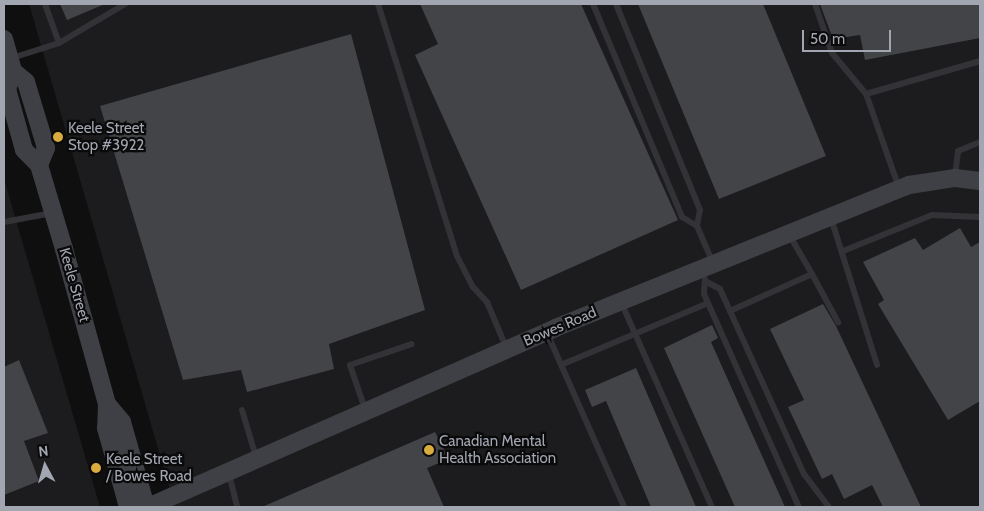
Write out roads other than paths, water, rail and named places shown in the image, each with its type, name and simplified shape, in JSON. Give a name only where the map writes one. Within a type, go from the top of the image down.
[{"type":"street","name":"Keele Street","points":[[4,39],[11,64],[26,82],[46,148],[39,165],[107,404],[106,428],[128,507]]},
{"type":"street","name":"Bowes Road","points":[[147,507],[258,461],[546,332],[621,301],[707,271],[789,233],[899,189],[955,178],[980,181]]},
{"type":"street","name":"Keele Street","points":[[107,404],[122,422],[147,507]]},
{"type":"lane","points":[[45,4],[59,43]]},
{"type":"lane","points":[[11,64],[59,43],[125,4]]},
{"type":"lane","points":[[378,4],[457,256],[486,302],[507,350]]},
{"type":"lane","points":[[593,4],[682,217],[697,226]]},
{"type":"lane","points":[[616,4],[700,210],[697,226],[707,271],[708,304],[799,507]]},
{"type":"lane","points":[[815,4],[832,53],[866,94],[899,189]]},
{"type":"lane","points":[[866,94],[980,61]]},
{"type":"lane","points":[[955,178],[958,150],[980,142]]},
{"type":"lane","points":[[4,222],[53,213]]},
{"type":"lane","points":[[843,251],[932,215],[980,217]]},
{"type":"lane","points":[[831,216],[877,365]]},
{"type":"lane","points":[[789,233],[838,322]]},
{"type":"lane","points":[[707,271],[720,289],[804,474],[829,507]]},
{"type":"lane","points":[[730,311],[812,274]]},
{"type":"lane","points":[[621,301],[637,333],[712,507]]},
{"type":"lane","points":[[563,364],[708,304]]},
{"type":"lane","points":[[546,332],[563,364],[624,507]]},
{"type":"lane","points":[[366,413],[350,365],[412,344]]},
{"type":"lane","points":[[242,410],[258,461]]},
{"type":"lane","points":[[228,472],[237,507]]},
{"type":"place","name":"Keele Street Stop #3922","points":[[58,137]]},
{"type":"place","name":"Canadian Mental Health Association","points":[[429,450]]},
{"type":"place","name":"Keele Street / Bowes Road","points":[[96,468]]}]
